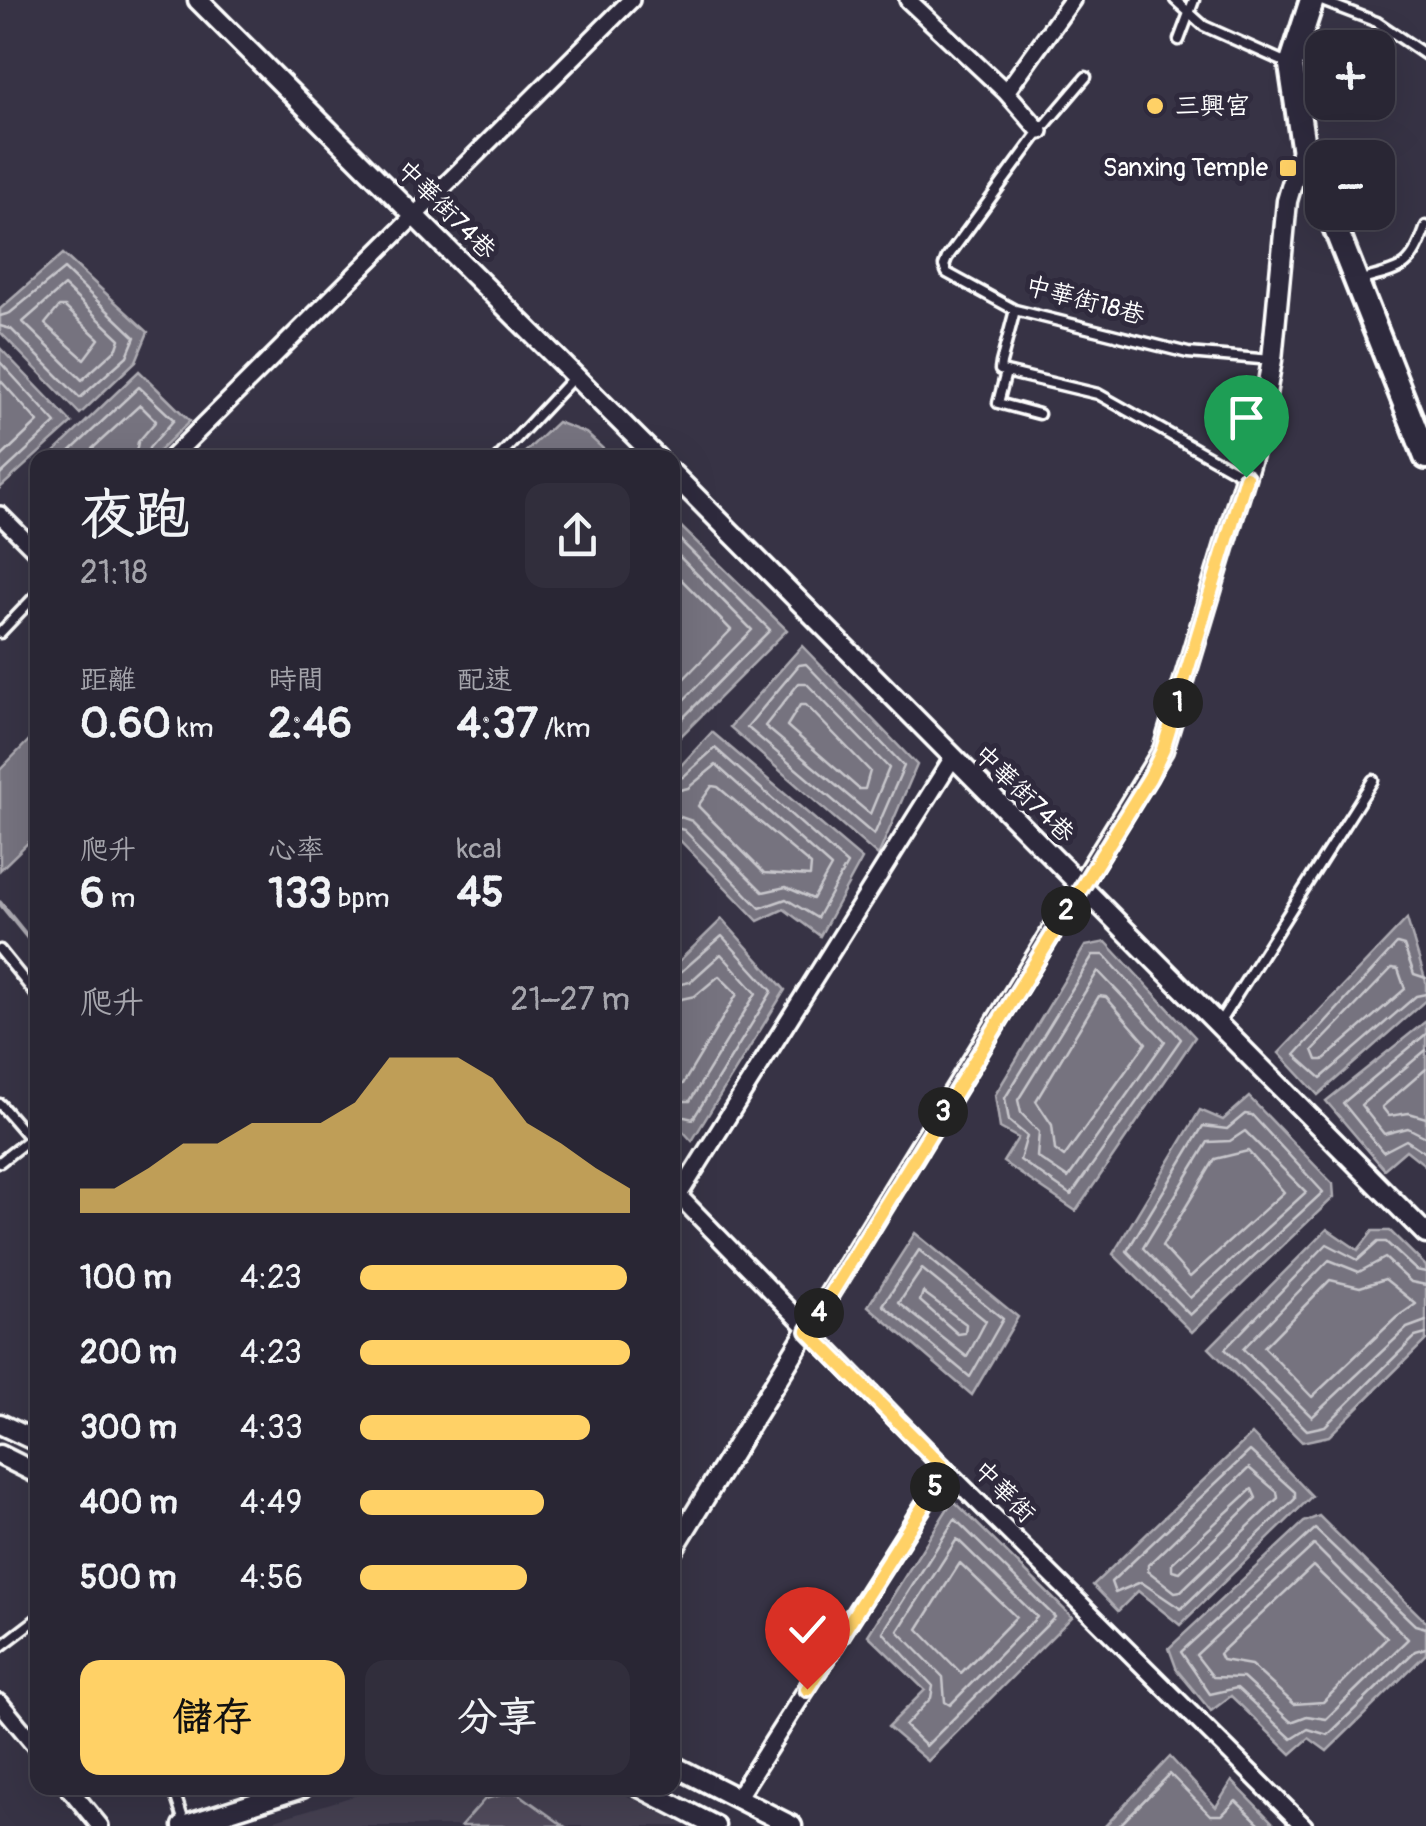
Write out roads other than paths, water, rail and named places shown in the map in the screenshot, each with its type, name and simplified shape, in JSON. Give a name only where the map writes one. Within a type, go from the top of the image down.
[{"type":"main road","points":[[1305,154],[1291,65],[1315,0]]},
{"type":"main road","points":[[1336,230],[1426,457]]},
{"type":"street","name":"中華街74巷","points":[[198,0],[649,450]]},
{"type":"street","points":[[179,450],[631,0]]},
{"type":"street","points":[[908,0],[1006,92],[1040,130]]},
{"type":"street","points":[[1006,92],[1072,0]]},
{"type":"street","points":[[680,1538],[1163,750],[1246,477],[1272,360],[1287,201],[1302,146]]},
{"type":"street","name":"中華街74巷","points":[[680,481],[1426,1234]]},
{"type":"street","points":[[0,515],[30,545]]},
{"type":"street","points":[[680,1189],[952,759]]},
{"type":"street","name":"中華街","points":[[680,1202],[1304,1826]]},
{"type":"street","points":[[0,1424],[30,1438]]},
{"type":"street","points":[[0,1455],[30,1470]]},
{"type":"street","points":[[737,1798],[946,1470]]},
{"type":"street","points":[[0,1703],[30,1740]]},
{"type":"street","points":[[680,1770],[792,1826]]},
{"type":"street","points":[[74,1795],[100,1826]]},
{"type":"street","points":[[184,1826],[269,1795]]},
{"type":"street","points":[[654,1795],[714,1826]]},
{"type":"lane","points":[[1175,0],[1222,36],[1291,65]]},
{"type":"lane","points":[[1179,40],[1194,0]]},
{"type":"lane","points":[[1315,0],[1377,22],[1426,55]]},
{"type":"lane","name":"中華街18巷","points":[[1086,77],[1040,130],[944,266],[1015,310],[1188,353],[1272,360]]},
{"type":"lane","points":[[1357,281],[1401,269],[1411,262],[1426,226]]},
{"type":"lane","points":[[1015,310],[1000,370],[1098,394],[1246,477]]},
{"type":"lane","points":[[1006,372],[998,403],[1039,414]]},
{"type":"lane","points":[[506,450],[576,375]]},
{"type":"lane","points":[[0,633],[30,601]]},
{"type":"lane","points":[[1217,1027],[1374,780]]},
{"type":"lane","points":[[0,950],[30,987]]},
{"type":"lane","points":[[0,1104],[30,1132]]},
{"type":"lane","points":[[0,1162],[30,1139]]},
{"type":"lane","points":[[0,1647],[30,1624]]},
{"type":"lane","points":[[176,1795],[184,1826]]},
{"type":"water","points":[[63,254],[148,332],[136,361],[80,414],[0,332],[0,309]]},
{"type":"water","points":[[0,348],[72,423],[42,450],[30,450],[30,461],[0,488]]},
{"type":"water","points":[[139,371],[190,421],[160,450],[56,450]]},
{"type":"water","points":[[557,422],[586,433],[604,450],[527,450]]},
{"type":"water","points":[[680,526],[787,630],[680,737]]},
{"type":"water","points":[[802,646],[917,765],[878,856],[730,727]]},
{"type":"water","points":[[712,732],[862,859],[820,936],[784,909],[758,921],[680,840],[680,766]]},
{"type":"water","points":[[30,739],[30,841],[0,870],[0,770]]},
{"type":"water","points":[[722,919],[785,990],[692,1141],[680,1128],[680,960]]},
{"type":"water","points":[[1407,919],[1426,982],[1426,1000],[1318,1095],[1279,1053]]},
{"type":"water","points":[[1106,942],[1195,1037],[1076,1211],[1003,1162],[1018,1138],[1000,1128],[995,1095],[1085,946]]},
{"type":"water","points":[[1426,1021],[1426,1166],[1406,1150],[1384,1169],[1326,1101]]},
{"type":"water","points":[[1249,1097],[1333,1184],[1334,1197],[1192,1332],[1113,1254],[1200,1110],[1223,1120]]},
{"type":"water","points":[[1327,1229],[1358,1250],[1373,1231],[1390,1231],[1426,1266],[1426,1340],[1329,1436],[1302,1442],[1209,1348]]},
{"type":"water","points":[[915,1233],[1018,1317],[972,1395],[868,1306]]},
{"type":"water","points":[[1252,1434],[1312,1496],[1180,1625],[1138,1591],[1118,1611],[1093,1585]]},
{"type":"water","points":[[953,1500],[1072,1617],[928,1761],[888,1727],[925,1690],[868,1635]]},
{"type":"water","points":[[1319,1516],[1426,1622],[1426,1654],[1327,1751],[1309,1738],[1291,1754],[1231,1696],[1211,1711],[1177,1670],[1169,1648],[1304,1522]]},
{"type":"water","points":[[1170,1757],[1216,1807],[1232,1781],[1276,1826],[1105,1826]]},
{"type":"waterway","points":[[0,903],[30,940]]},
{"type":"place","name":"三興宮","points":[[1155,106]]},
{"type":"place","name":"Sanxing Temple","points":[[1288,168]]}]
